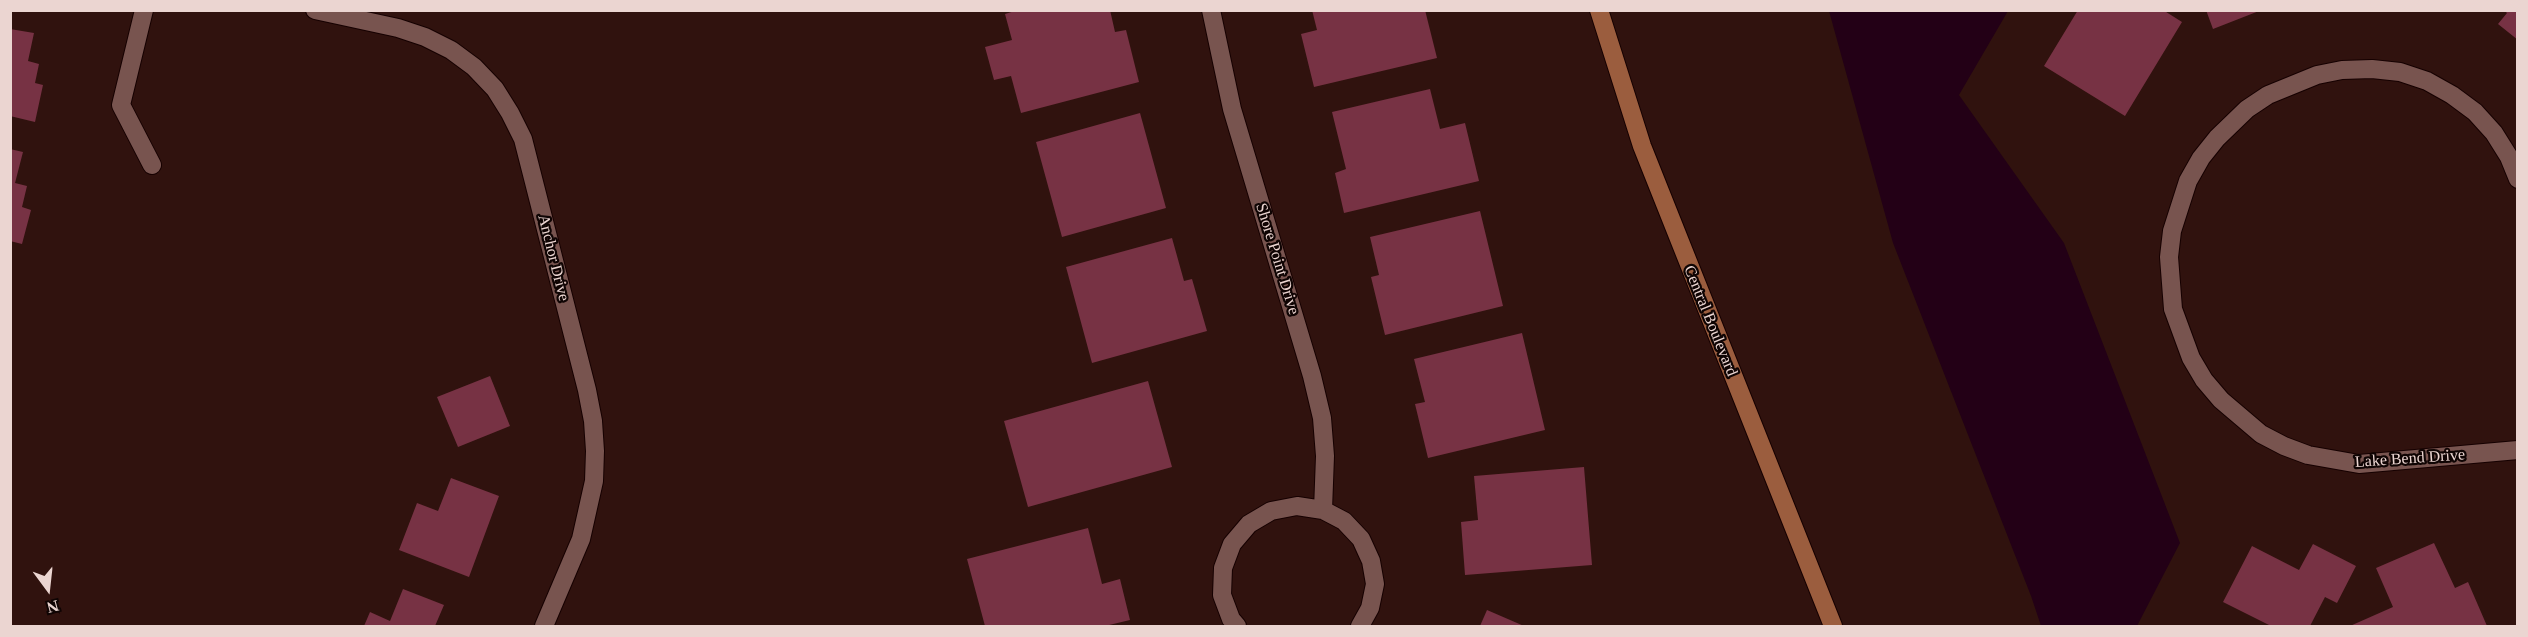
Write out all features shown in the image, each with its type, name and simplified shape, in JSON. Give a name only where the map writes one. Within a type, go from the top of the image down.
[{"type":"street","points":[[144,10],[121,105],[152,165]]},
{"type":"street","name":"Anchor Drive","points":[[315,10],[398,28],[425,37],[451,50],[474,67],[495,88],[523,139],[587,390],[593,421],[595,451],[594,481],[581,539],[544,627]]},
{"type":"street","name":"Shore Point Drive","points":[[1211,10],[1232,109],[1312,376],[1322,418],[1325,456],[1323,510]]},
{"type":"street","name":"Central Boulevard","points":[[1599,10],[1642,146],[1833,627]]},
{"type":"street","name":"Lake Bend Drive","points":[[2517,179],[2509,157],[2494,133],[2475,112],[2452,95],[2427,81],[2400,72],[2372,69],[2342,70],[2317,75],[2268,95],[2247,109],[2217,138],[2201,158],[2188,181],[2172,231],[2169,257],[2173,309],[2191,358],[2204,380],[2221,400],[2261,434],[2308,455],[2359,464],[2517,450]]},
{"type":"street","points":[[1237,627],[1231,619],[1222,595],[1223,568],[1232,544],[1249,524],[1272,511],[1297,506],[1323,510],[1344,521],[1361,539],[1371,561],[1375,584],[1370,608],[1360,627]]},
{"type":"shaded area","points":[[1829,11],[2008,11],[1959,95],[2064,243],[2180,543],[2137,626],[2041,626],[1893,243]]},
{"type":"building","points":[[1018,10],[1110,10],[1115,32],[1126,30],[1139,82],[1021,113],[1011,76],[994,80],[985,47],[1012,40],[1005,14]]},
{"type":"building","points":[[1312,10],[1425,10],[1437,58],[1314,87],[1301,34],[1317,30]]},
{"type":"building","points":[[2078,10],[2163,10],[2182,22],[2125,116],[2044,66]]},
{"type":"building","points":[[2206,10],[2259,10],[2259,11],[2213,29]]},
{"type":"building","points":[[2504,10],[2518,10],[2518,40],[2498,24],[2507,13]]},
{"type":"building","points":[[10,29],[34,33],[28,61],[39,64],[35,83],[43,85],[35,122],[10,116]]},
{"type":"building","points":[[1430,89],[1440,129],[1465,123],[1479,181],[1344,213],[1335,173],[1346,169],[1332,112]]},
{"type":"building","points":[[1140,113],[1166,208],[1062,237],[1036,142]]},
{"type":"building","points":[[10,149],[23,152],[15,183],[27,186],[22,207],[31,210],[22,244],[10,241]]},
{"type":"building","points":[[1480,211],[1503,306],[1385,335],[1371,277],[1379,275],[1370,237]]},
{"type":"building","points":[[1172,238],[1184,281],[1192,279],[1207,331],[1092,363],[1066,267]]},
{"type":"building","points":[[1522,333],[1545,430],[1428,458],[1415,404],[1425,402],[1414,359]]},
{"type":"building","points":[[490,376],[510,426],[458,447],[437,397]]},
{"type":"building","points":[[1148,381],[1172,467],[1028,507],[1004,421]]},
{"type":"building","points":[[1584,467],[1592,565],[1465,575],[1461,522],[1478,520],[1474,476]]},
{"type":"building","points":[[451,478],[499,496],[469,577],[399,550],[417,503],[438,511]]},
{"type":"building","points":[[1088,528],[1102,584],[1120,579],[1130,620],[1105,626],[985,626],[967,559]]},
{"type":"building","points":[[2434,543],[2455,588],[2468,582],[2487,626],[2350,626],[2393,607],[2376,568]]},
{"type":"building","points":[[2313,544],[2356,566],[2337,603],[2325,597],[2310,626],[2271,626],[2223,602],[2252,546],[2299,570]]},
{"type":"building","points":[[403,589],[444,605],[435,626],[364,626],[370,612],[390,621]]},
{"type":"building","points":[[1487,610],[1524,626],[1480,626]]}]
